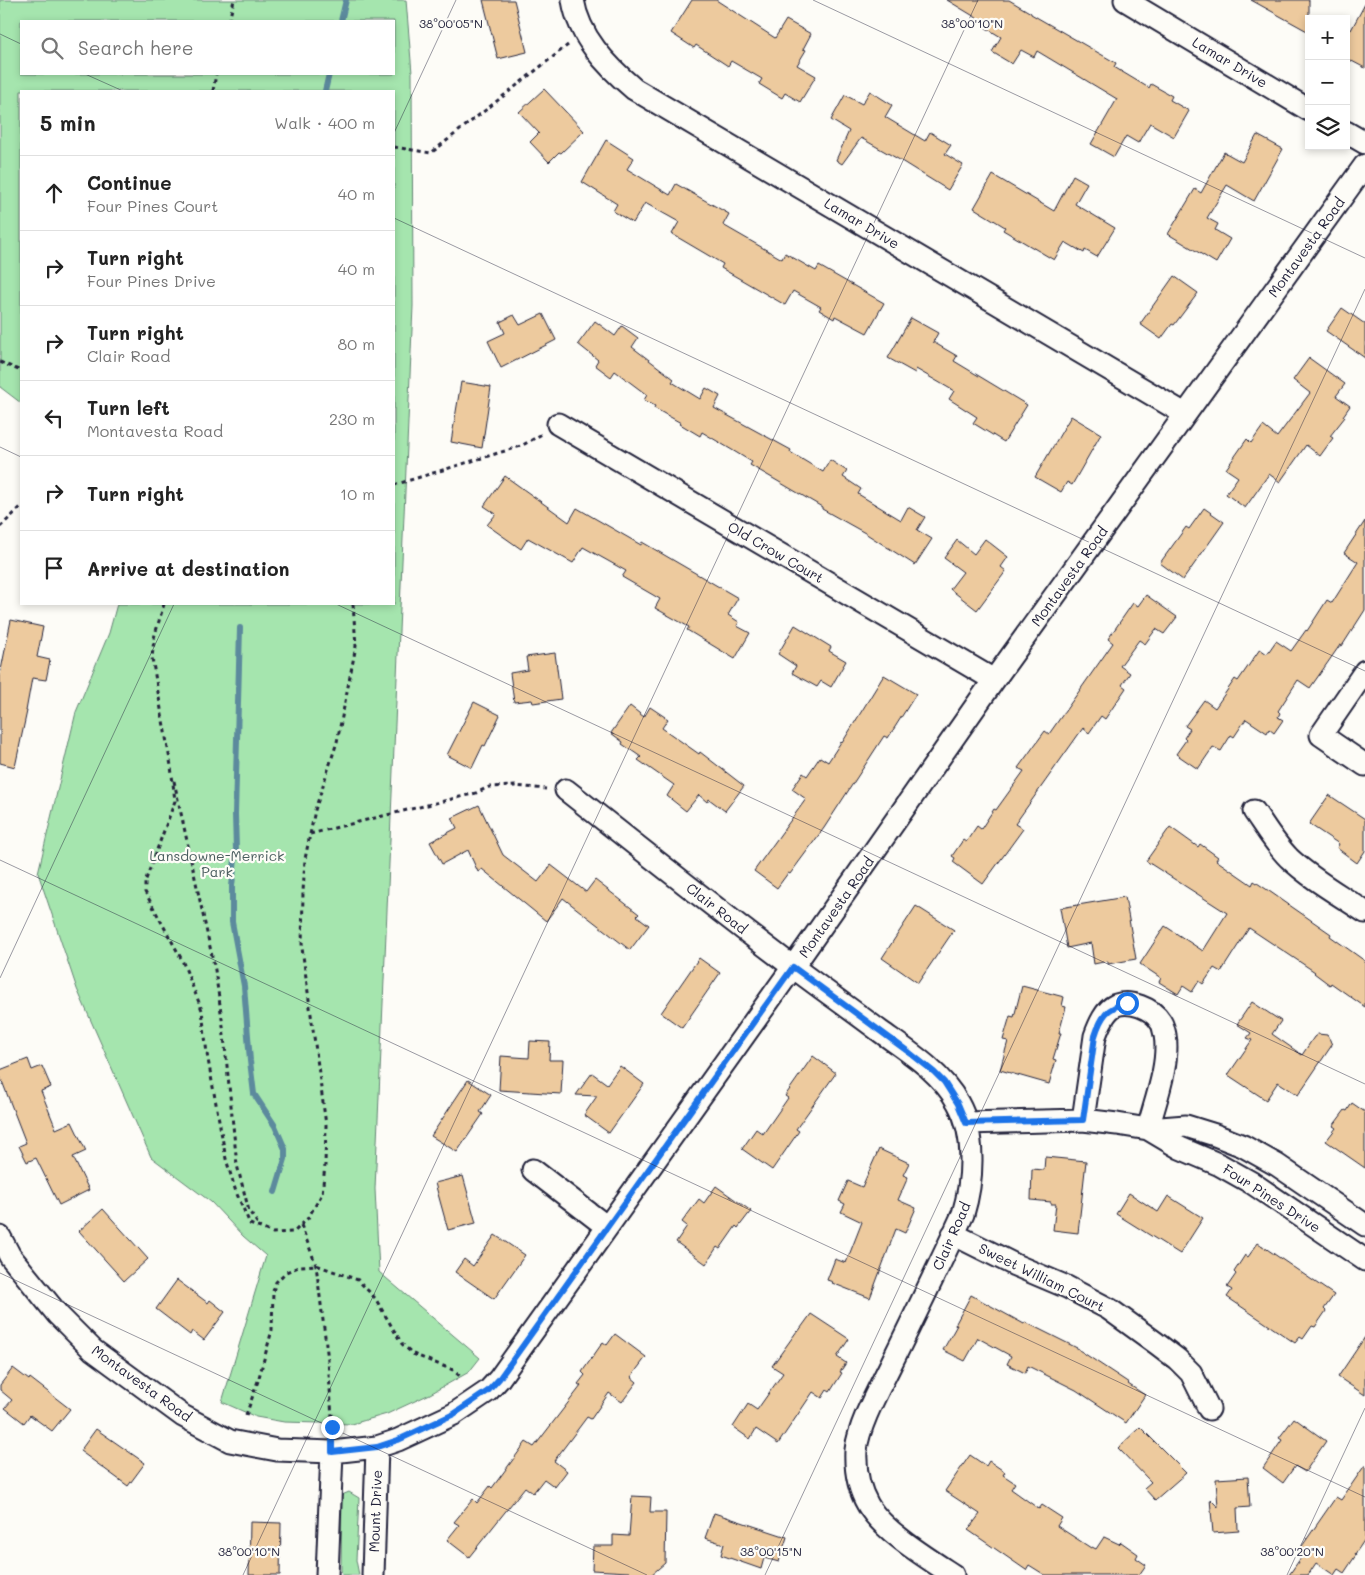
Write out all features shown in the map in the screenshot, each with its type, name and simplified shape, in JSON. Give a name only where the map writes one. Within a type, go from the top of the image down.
[{"type":"street","name":"Lamar Drive","points":[[573,0],[574,9],[583,32],[616,74],[634,88],[1186,414]]},
{"type":"street","name":"Lamar Drive","points":[[1125,0],[1305,108]]},
{"type":"street","points":[[1350,134],[1365,143]]},
{"type":"street","name":"Montavesta Road","points":[[0,1237],[10,1256],[58,1315],[93,1350],[183,1416],[230,1441],[277,1450],[332,1452],[377,1447],[398,1440],[454,1414],[488,1391],[499,1379],[793,967],[994,680],[1365,165]]},
{"type":"street","name":"Old Crow Court","points":[[558,424],[994,680]]},
{"type":"street","points":[[1365,671],[1321,734],[1365,766]]},
{"type":"street","name":"Clair Road","points":[[566,790],[793,967],[934,1072],[944,1082],[958,1104],[966,1123],[971,1156],[968,1198],[963,1214],[873,1401],[860,1433],[856,1449],[856,1463],[861,1492],[880,1522],[953,1575]]},
{"type":"street","points":[[1254,811],[1275,843],[1289,858],[1306,872],[1365,912]]},
{"type":"street","points":[[1083,1120],[1095,1036],[1098,1027],[1111,1008],[1127,1003],[1135,1004],[1147,1009],[1160,1020],[1165,1035],[1166,1060],[1148,1129]]},
{"type":"street","name":"Four Pines Drive","points":[[966,1123],[1083,1120],[1148,1129],[1186,1126],[1243,1146],[1277,1165],[1365,1225]]},
{"type":"street","name":"Four Pines Drive","points":[[1148,1129],[1180,1148],[1220,1165],[1252,1183],[1365,1260]]},
{"type":"street","points":[[533,1170],[607,1227]]},
{"type":"street","name":"Sweet William Court","points":[[953,1234],[1015,1265],[1067,1287],[1109,1309],[1177,1359],[1191,1373],[1209,1409]]},
{"type":"street","name":"Mount Drive","points":[[374,1575],[377,1447]]},
{"type":"street","points":[[327,1575],[332,1452]]},
{"type":"path","points":[[229,20],[234,0]]},
{"type":"path","points":[[395,147],[431,152],[568,44]]},
{"type":"path","points":[[213,90],[216,75]]},
{"type":"path","points":[[0,362],[20,371]]},
{"type":"path","points":[[395,485],[521,446]]},
{"type":"path","points":[[0,526],[20,507]]},
{"type":"path","points":[[164,605],[154,638],[152,658],[171,766],[215,970],[223,1026],[237,1165],[249,1211],[261,1228]]},
{"type":"path","points":[[171,766],[175,801],[145,882],[145,892],[182,960],[202,1010],[207,1054],[226,1159],[236,1192],[250,1224],[273,1233],[294,1232],[308,1218],[322,1194],[325,1165],[326,1125],[302,948],[304,867],[315,810],[337,742],[356,646],[353,605]]},
{"type":"path","points":[[310,834],[476,793],[489,787],[515,786],[566,790]]},
{"type":"path","points":[[302,1225],[316,1265],[328,1369],[333,1434],[332,1452]]},
{"type":"path","points":[[246,1415],[258,1381],[272,1330],[273,1291],[276,1282],[286,1272],[301,1266],[316,1265],[358,1280],[375,1298],[402,1344],[413,1354],[453,1370],[462,1378]]},
{"type":"green space","name":"Lansdowne-Merrick Park","points":[[0,0],[406,0],[412,73],[413,306],[375,1189],[379,1272],[480,1358],[469,1372],[430,1394],[387,1414],[352,1424],[284,1422],[256,1417],[222,1402],[266,1256],[243,1236],[211,1202],[151,1157],[77,989],[38,873],[76,712],[109,633],[117,605],[395,605],[395,90],[20,90],[20,402],[0,387]]},
{"type":"green space","points":[[349,1492],[359,1498],[356,1560],[359,1575],[342,1575],[341,1570],[342,1495]]},
{"type":"building","points":[[483,0],[514,0],[527,52],[498,59]]},
{"type":"building","points":[[692,0],[716,0],[775,38],[786,20],[811,34],[803,49],[806,50],[797,65],[816,76],[800,102],[785,93],[782,98],[759,84],[762,79],[731,61],[728,66],[696,45],[694,48],[671,33]]},
{"type":"building","points":[[947,0],[1009,0],[1116,63],[1114,67],[1149,88],[1151,84],[1172,96],[1170,100],[1189,111],[1174,137],[1150,123],[1138,143],[1126,136],[1114,157],[1091,144],[1117,99],[1037,51],[1034,57],[1021,50],[1012,64],[992,52],[1001,37],[983,26],[985,23]]},
{"type":"building","points":[[1251,0],[1309,0],[1309,15],[1305,15],[1305,30]]},
{"type":"building","points":[[1365,4],[1365,68],[1350,60],[1351,30]]},
{"type":"building","points":[[544,89],[584,131],[549,162],[530,142],[539,133],[519,112]]},
{"type":"building","points":[[870,91],[892,105],[885,117],[925,141],[930,132],[951,145],[945,154],[963,165],[948,190],[861,138],[842,164],[836,160],[849,131],[831,120],[845,95],[862,104]]},
{"type":"building","points":[[1257,135],[1283,149],[1254,201],[1227,185],[1207,218],[1218,224],[1215,230],[1230,239],[1216,263],[1168,234],[1195,189],[1201,193],[1224,152],[1242,162]]},
{"type":"building","points":[[606,140],[634,158],[627,169],[670,195],[676,184],[729,214],[723,225],[782,259],[785,253],[816,271],[819,266],[884,303],[867,333],[835,316],[834,319],[819,310],[821,307],[793,291],[785,305],[721,268],[723,264],[672,234],[679,222],[645,203],[633,223],[613,211],[617,204],[582,182]]},
{"type":"building","points":[[993,175],[1054,211],[1073,175],[1087,183],[1075,204],[1115,228],[1097,257],[1085,250],[1084,253],[1065,242],[1054,260],[1003,230],[1005,227],[974,208]]},
{"type":"building","points":[[1174,276],[1198,293],[1161,339],[1140,324]]},
{"type":"building","points":[[1342,308],[1365,324],[1365,358],[1326,331]]},
{"type":"building","points":[[543,314],[556,340],[501,368],[488,341],[505,333],[500,322],[514,315],[520,325]]},
{"type":"building","points":[[911,318],[938,333],[933,342],[957,356],[954,361],[1027,405],[1004,442],[973,423],[977,417],[949,399],[954,391],[916,369],[915,373],[888,358]]},
{"type":"building","points":[[595,321],[615,336],[622,326],[638,338],[632,347],[674,379],[672,382],[700,399],[706,388],[720,396],[714,408],[791,450],[790,452],[823,472],[830,460],[847,471],[843,477],[861,489],[858,494],[901,520],[908,507],[925,517],[917,530],[932,539],[915,565],[750,465],[752,462],[702,432],[700,436],[654,408],[655,406],[644,400],[647,395],[615,371],[611,377],[595,365],[598,360],[578,344]]},
{"type":"building","points":[[1309,358],[1345,384],[1336,396],[1350,406],[1343,416],[1345,417],[1330,436],[1333,438],[1320,456],[1306,445],[1280,482],[1269,474],[1245,508],[1226,494],[1238,477],[1226,469],[1247,439],[1251,443],[1263,426],[1277,437],[1310,393],[1293,380]]},
{"type":"building","points":[[461,382],[491,387],[482,448],[451,442]]},
{"type":"building","points":[[1071,416],[1101,434],[1072,485],[1067,482],[1061,492],[1035,477]]},
{"type":"building","points":[[505,476],[569,522],[577,508],[641,545],[642,542],[738,598],[728,615],[739,622],[737,626],[750,633],[735,659],[687,630],[689,627],[655,608],[660,599],[622,577],[626,571],[583,547],[573,563],[528,538],[521,549],[487,525],[496,514],[484,506]]},
{"type":"building","points":[[1204,508],[1224,522],[1183,580],[1160,563],[1186,527],[1189,529]]},
{"type":"building","points":[[1365,521],[1365,610],[1342,646],[1340,645],[1310,688],[1298,680],[1278,711],[1280,713],[1278,717],[1283,720],[1274,733],[1269,729],[1267,733],[1246,719],[1234,737],[1231,735],[1221,751],[1213,747],[1198,769],[1176,754],[1186,740],[1184,738],[1190,729],[1185,726],[1204,700],[1215,708],[1235,679],[1238,681],[1260,649],[1267,654],[1276,641],[1291,651],[1307,631],[1327,600],[1332,603],[1358,562],[1344,553]]},
{"type":"building","points":[[985,539],[1008,557],[1001,567],[1006,571],[977,610],[950,589],[963,572],[944,558],[957,540],[974,554]]},
{"type":"building","points":[[1146,595],[1177,617],[1164,634],[1156,629],[1145,644],[1139,640],[1120,666],[1130,673],[1122,685],[1126,688],[1105,719],[1101,716],[1089,733],[1083,728],[1015,824],[1023,829],[983,884],[953,862],[955,858],[952,856],[963,840],[966,842],[977,826],[981,829],[994,809],[996,810],[1024,771],[1018,768],[1045,731],[1049,734],[1113,643],[1108,639],[1133,603],[1138,606]]},
{"type":"building","points":[[11,620],[43,627],[37,657],[50,660],[46,680],[32,678],[15,767],[0,763],[0,675]]},
{"type":"building","points":[[795,625],[831,647],[829,651],[846,661],[831,687],[821,681],[817,687],[792,673],[796,666],[778,654]]},
{"type":"building","points":[[555,653],[561,699],[533,703],[532,700],[514,702],[510,673],[528,670],[526,657]]},
{"type":"building","points":[[884,675],[916,694],[888,738],[884,736],[824,828],[790,874],[788,873],[777,888],[754,871],[806,799],[792,789],[803,773],[807,776],[820,757],[828,762]]},
{"type":"building","points":[[474,702],[500,715],[472,768],[447,755]]},
{"type":"building","points":[[630,706],[644,717],[650,707],[668,719],[662,728],[699,754],[700,752],[744,786],[725,811],[709,799],[707,802],[699,795],[686,811],[667,796],[674,785],[638,760],[641,757],[622,744],[623,742],[611,733]]},
{"type":"building","points":[[1329,795],[1365,819],[1365,851],[1357,863],[1337,848],[1339,844],[1309,824]]},
{"type":"building","points":[[479,805],[503,855],[538,882],[551,865],[586,892],[595,880],[639,914],[637,916],[649,925],[630,950],[563,898],[546,921],[482,869],[478,872],[468,850],[442,864],[430,842],[457,828],[452,818]]},
{"type":"building","points":[[1170,827],[1198,847],[1200,844],[1218,857],[1216,860],[1252,885],[1254,881],[1269,891],[1331,934],[1330,936],[1365,961],[1365,1007],[1331,983],[1330,985],[1315,972],[1249,928],[1221,972],[1214,968],[1203,984],[1199,981],[1192,992],[1183,986],[1178,994],[1159,982],[1161,978],[1140,964],[1165,926],[1203,951],[1227,913],[1146,861]]},
{"type":"building","points":[[1125,897],[1136,959],[1108,964],[1108,961],[1094,964],[1091,943],[1067,948],[1060,908]]},
{"type":"building","points":[[916,906],[954,930],[918,983],[882,958]]},
{"type":"building","points":[[699,958],[720,973],[682,1028],[661,1013]]},
{"type":"building","points":[[1022,986],[1064,997],[1062,1006],[1066,1007],[1053,1059],[1056,1060],[1049,1084],[1000,1070],[1008,1041],[1003,1040],[1010,1016],[1014,1017]]},
{"type":"building","points":[[1252,1002],[1281,1021],[1272,1034],[1302,1055],[1318,1034],[1327,1035],[1330,1040],[1332,1045],[1298,1095],[1278,1082],[1266,1100],[1228,1075],[1252,1040],[1247,1038],[1251,1033],[1237,1024]]},
{"type":"building","points":[[530,1041],[550,1042],[549,1060],[563,1060],[561,1094],[499,1090],[501,1056],[529,1058]]},
{"type":"building","points":[[813,1056],[836,1073],[796,1129],[799,1131],[772,1170],[742,1149],[756,1129],[763,1134],[788,1098],[785,1096]]},
{"type":"building","points":[[28,1059],[32,1070],[42,1066],[51,1087],[41,1091],[56,1129],[72,1122],[86,1151],[73,1157],[89,1190],[59,1205],[36,1158],[27,1162],[19,1146],[26,1143],[0,1076],[0,1070]]},
{"type":"building","points":[[620,1066],[644,1084],[609,1133],[584,1115],[597,1096],[576,1095],[592,1073],[607,1084]]},
{"type":"building","points":[[468,1080],[491,1095],[480,1112],[483,1114],[457,1152],[431,1136]]},
{"type":"building","points":[[1352,1103],[1365,1112],[1365,1168],[1326,1141],[1336,1128],[1333,1126]]},
{"type":"building","points":[[879,1149],[909,1163],[903,1175],[908,1177],[898,1200],[916,1208],[905,1233],[896,1229],[870,1298],[827,1280],[835,1259],[846,1263],[862,1222],[841,1212],[845,1204],[839,1201],[848,1181],[862,1187]]},
{"type":"building","points":[[1045,1157],[1086,1161],[1078,1233],[1053,1230],[1056,1204],[1031,1200],[1032,1169],[1044,1170]]},
{"type":"building","points":[[463,1176],[476,1223],[448,1230],[435,1183]]},
{"type":"building","points":[[716,1186],[751,1211],[738,1228],[736,1226],[720,1249],[717,1247],[706,1264],[676,1242],[687,1226],[682,1222],[699,1199],[704,1203]]},
{"type":"building","points":[[1129,1193],[1158,1212],[1168,1196],[1203,1218],[1180,1254],[1116,1214]]},
{"type":"building","points":[[103,1209],[148,1259],[124,1281],[79,1231]]},
{"type":"building","points":[[495,1235],[525,1255],[494,1299],[455,1272],[464,1259],[473,1266]]},
{"type":"building","points":[[1258,1243],[1334,1295],[1315,1327],[1312,1326],[1303,1339],[1300,1337],[1295,1343],[1227,1297],[1232,1290],[1227,1287],[1236,1274],[1234,1272],[1245,1255],[1248,1257]]},
{"type":"building","points":[[177,1280],[208,1303],[210,1300],[225,1312],[204,1340],[192,1331],[190,1335],[156,1309]]},
{"type":"building","points":[[971,1295],[1024,1324],[1025,1322],[1079,1349],[1145,1395],[1126,1423],[1076,1390],[1028,1366],[1025,1373],[1007,1364],[1011,1356],[978,1338],[965,1361],[943,1350]]},
{"type":"building","points":[[811,1314],[849,1339],[837,1357],[846,1363],[840,1372],[842,1373],[830,1392],[827,1390],[822,1398],[813,1392],[778,1444],[756,1429],[750,1439],[733,1427],[748,1404],[757,1410],[783,1373],[772,1366]]},
{"type":"building","points":[[615,1334],[646,1357],[631,1377],[637,1382],[622,1402],[609,1393],[591,1419],[587,1417],[554,1461],[567,1471],[555,1487],[544,1479],[533,1493],[525,1487],[469,1557],[447,1540],[459,1525],[454,1522],[473,1499],[477,1503],[490,1486],[492,1488],[526,1442],[534,1447],[581,1386],[578,1384],[585,1375],[582,1372],[603,1342],[607,1345]]},
{"type":"building","points":[[1365,1337],[1365,1395],[1338,1377]]},
{"type":"building","points":[[13,1368],[29,1380],[30,1378],[70,1409],[52,1431],[30,1415],[24,1423],[5,1408],[12,1400],[0,1390],[0,1385]]},
{"type":"building","points":[[1294,1418],[1326,1441],[1305,1472],[1295,1466],[1283,1483],[1263,1468],[1282,1440],[1279,1438]]},
{"type":"building","points":[[1140,1427],[1186,1473],[1155,1500],[1144,1488],[1151,1482],[1118,1448]]},
{"type":"building","points":[[96,1429],[145,1463],[128,1486],[80,1451]]},
{"type":"building","points":[[970,1455],[986,1466],[989,1461],[1005,1472],[1003,1475],[1015,1483],[1011,1489],[1039,1509],[1042,1505],[1062,1518],[1057,1526],[1091,1548],[1096,1549],[1104,1537],[1119,1544],[1121,1542],[1138,1554],[1136,1558],[1146,1565],[1139,1575],[1045,1575],[1029,1565],[1026,1570],[968,1530],[980,1514],[945,1491]]},
{"type":"building","points":[[1365,1465],[1365,1539],[1344,1573],[1338,1569],[1334,1575],[1316,1563],[1308,1575],[1289,1575],[1305,1552],[1300,1549],[1336,1497],[1341,1500]]},
{"type":"building","points":[[1248,1477],[1250,1507],[1237,1508],[1239,1531],[1213,1533],[1210,1499],[1218,1507],[1216,1479]]},
{"type":"building","points":[[632,1496],[651,1497],[650,1512],[666,1512],[665,1563],[651,1575],[629,1575],[629,1572],[592,1570],[593,1546],[613,1546],[613,1535],[629,1536]]},
{"type":"building","points":[[714,1513],[787,1537],[779,1562],[764,1558],[761,1569],[721,1555],[724,1544],[705,1538]]},
{"type":"building","points":[[250,1522],[281,1523],[280,1575],[249,1575]]},
{"type":"waterway","points":[[341,20],[346,0]]},
{"type":"waterway","points":[[325,90],[329,75]]},
{"type":"waterway","points":[[240,628],[235,814],[236,850],[232,886],[232,922],[244,986],[254,1094],[275,1126],[285,1149],[285,1159],[275,1192]]},
{"type":"route","points":[[332,1427],[332,1452],[377,1447],[398,1440],[454,1414],[488,1391],[499,1379],[793,967],[934,1072],[944,1082],[958,1104],[966,1123],[1083,1120],[1095,1036],[1098,1027],[1111,1008],[1127,1003]]}]
